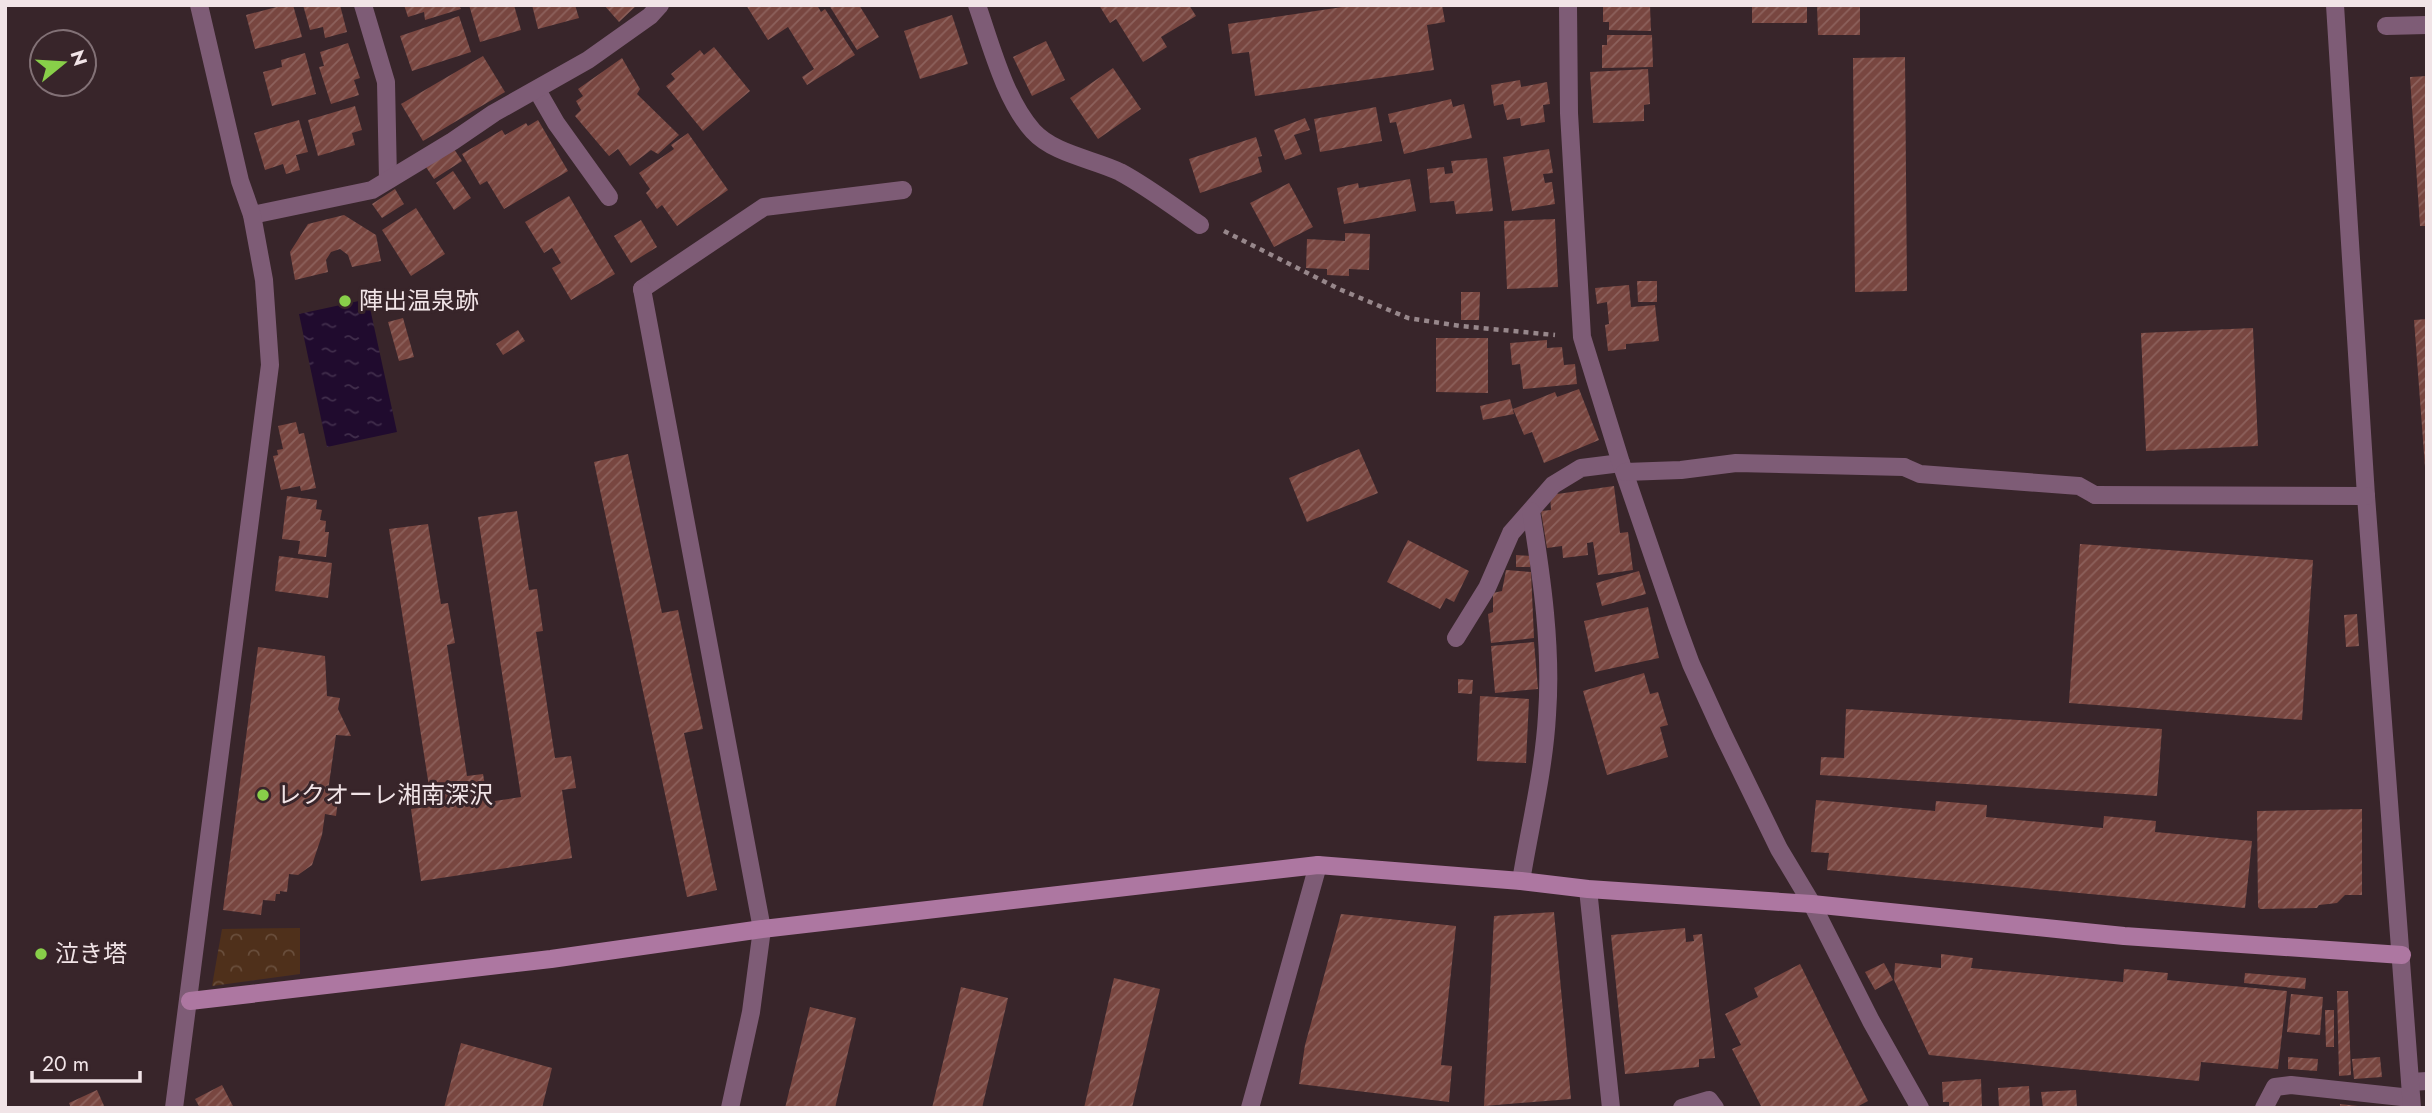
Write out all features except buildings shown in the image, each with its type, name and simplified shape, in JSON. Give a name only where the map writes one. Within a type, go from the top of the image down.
[{"type":"street","points":[[174,1108],[190,1001],[221,732],[270,365],[264,280],[252,215],[240,181],[198,5]]},
{"type":"street","points":[[363,5],[386,82],[388,180]]},
{"type":"street","points":[[252,215],[372,190],[494,113],[621,38],[660,5]]},
{"type":"street","points":[[977,5],[1021,116],[1036,134],[1055,146],[1118,172],[1149,189],[1200,225]]},
{"type":"street","points":[[1567,5],[1569,113],[1582,337],[1623,467],[1691,664],[1779,849],[1812,904],[1871,1021],[1920,1108]]},
{"type":"street","points":[[2264,1108],[2275,1087],[2291,1085],[2415,1092],[2366,496],[2335,5]]},
{"type":"street","points":[[2386,26],[2427,25]]},
{"type":"street","points":[[537,90],[556,123],[609,197]]},
{"type":"street","points":[[730,1108],[751,1012],[762,929],[642,289],[764,207],[903,190]]},
{"type":"street","points":[[1456,638],[1487,588],[1511,533],[1553,485],[1581,468],[1681,470],[1736,463],[1904,467],[1920,474],[2079,486],[2095,495],[2366,496]]},
{"type":"street","points":[[1521,881],[1547,718],[1549,682],[1541,581],[1531,511]]},
{"type":"street","points":[[190,1001],[551,959],[762,929],[1318,865],[1588,889],[1812,904],[2124,936],[2402,956]]},
{"type":"street","points":[[1250,1108],[1318,865]]},
{"type":"street","points":[[1588,889],[1611,1108]]},
{"type":"street","points":[[1682,1108],[1709,1100],[1715,1108]]},
{"type":"path","points":[[1200,225],[1215,227],[1243,239],[1339,289],[1409,318],[1460,326],[1582,337]]},
{"type":"green space","points":[[300,928],[300,974],[212,986],[222,929]]},
{"type":"water","points":[[368,299],[397,432],[327,447],[299,314]]},
{"type":"place","name":"陣出温泉跡","points":[[345,301]]},
{"type":"place","name":"レクオーレ湘南深沢","points":[[263,795]]},
{"type":"place","name":"泣き塔","points":[[41,954]]}]
